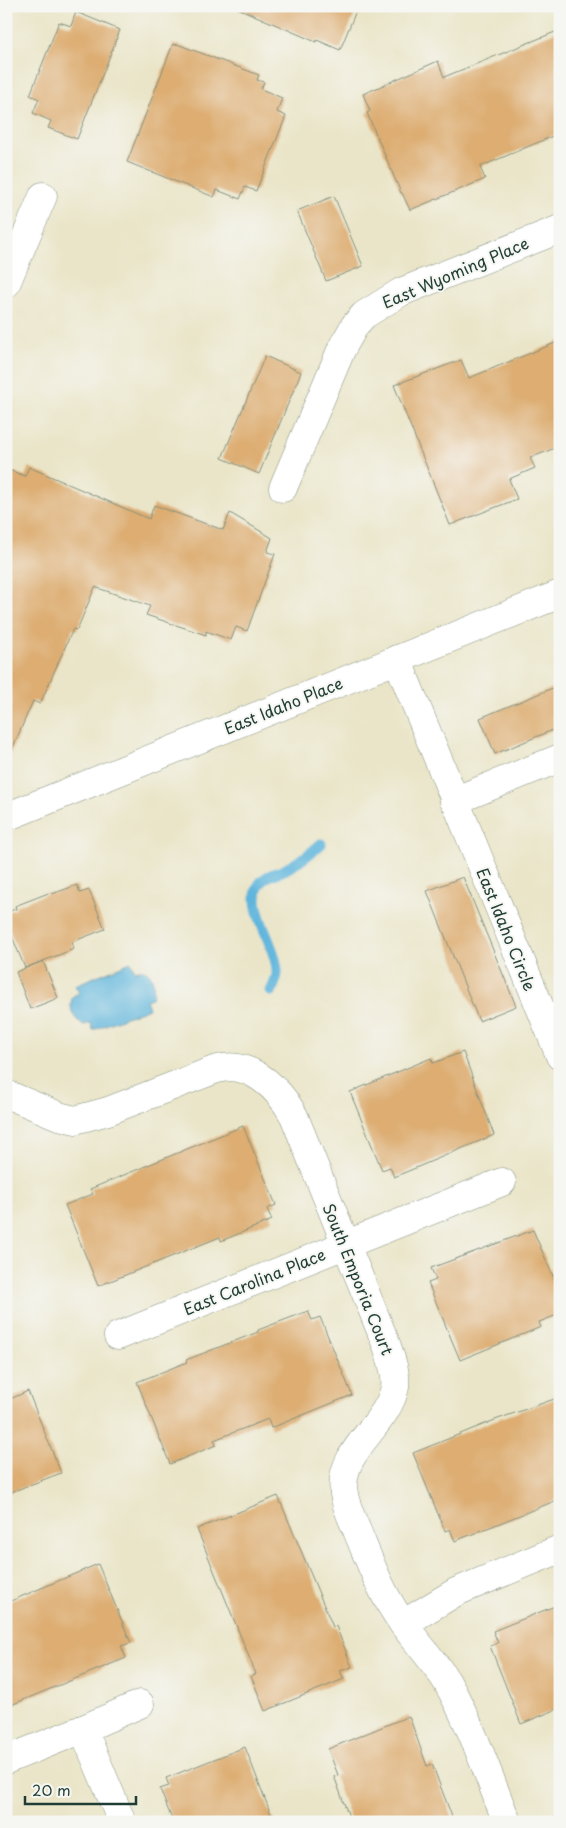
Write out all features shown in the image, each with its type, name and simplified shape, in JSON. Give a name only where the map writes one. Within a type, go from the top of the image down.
[{"type":"street","points":[[6,284],[43,196]]},
{"type":"street","name":"East Wyoming Place","points":[[283,488],[342,348],[355,325],[364,315],[400,292],[560,229]]},
{"type":"street","name":"East Idaho Place","points":[[6,817],[560,594]]},
{"type":"street","name":"East Idaho Circle","points":[[398,659],[454,801],[560,1056]]},
{"type":"street","points":[[454,801],[560,758]]},
{"type":"street","name":"South Emporia Court","points":[[6,1094],[59,1116],[76,1120],[108,1111],[222,1067],[232,1067],[245,1070],[268,1083],[290,1107],[387,1346],[394,1369],[395,1388],[386,1407],[357,1447],[348,1464],[343,1482],[344,1495],[380,1586],[403,1624],[435,1665],[451,1690],[467,1722],[507,1822]]},
{"type":"street","name":"East Carolina Place","points":[[118,1336],[502,1182]]},
{"type":"street","points":[[403,1624],[456,1592],[560,1549]]},
{"type":"street","points":[[6,1760],[140,1704]]},
{"type":"street","points":[[84,1729],[122,1822]]},
{"type":"water","points":[[131,962],[135,971],[141,970],[149,973],[153,982],[152,998],[146,1000],[149,1008],[93,1030],[91,1023],[84,1025],[80,1023],[71,1009],[73,996],[79,993],[75,985]]},
{"type":"building","points":[[233,6],[358,6],[340,50],[317,40],[316,42]]},
{"type":"building","points":[[76,12],[120,30],[77,139],[48,128],[51,121],[33,113],[39,99],[30,95],[59,22],[71,26]]},
{"type":"building","points":[[560,30],[560,133],[480,167],[485,179],[410,210],[367,113],[370,111],[363,94],[438,61],[444,77]]},
{"type":"building","points":[[173,44],[259,75],[257,80],[264,82],[261,89],[282,98],[277,112],[286,116],[256,191],[245,187],[240,199],[217,190],[214,197],[127,162]]},
{"type":"building","points":[[334,196],[363,266],[326,281],[297,211]]},
{"type":"building","points":[[560,341],[560,446],[530,458],[535,468],[509,479],[517,499],[450,525],[394,385],[461,360],[469,378]]},
{"type":"building","points":[[265,356],[301,372],[259,474],[222,458]]},
{"type":"building","points":[[29,467],[149,519],[154,505],[223,530],[230,513],[272,538],[267,552],[275,554],[247,631],[236,627],[231,640],[206,631],[206,635],[146,615],[150,606],[95,587],[77,630],[73,629],[40,704],[33,701],[6,763],[6,469],[25,476]]},
{"type":"building","points":[[560,685],[560,727],[495,754],[480,718]]},
{"type":"building","points":[[463,877],[516,1006],[479,1021],[427,891]]},
{"type":"building","points":[[77,885],[80,893],[89,890],[105,929],[72,942],[74,949],[25,968],[6,922],[6,912],[16,909],[15,906],[51,892],[52,894]]},
{"type":"building","points":[[43,961],[58,998],[30,1009],[16,972]]},
{"type":"building","points":[[463,1052],[494,1135],[394,1177],[390,1167],[382,1170],[350,1092],[431,1058],[433,1063]]},
{"type":"building","points":[[243,1126],[276,1205],[267,1209],[272,1220],[221,1241],[220,1237],[98,1286],[65,1205],[93,1194],[90,1189]]},
{"type":"building","points":[[533,1230],[560,1292],[560,1314],[539,1322],[541,1327],[460,1360],[428,1283],[436,1280],[431,1268]]},
{"type":"building","points":[[308,1311],[312,1320],[320,1317],[352,1395],[271,1428],[268,1419],[214,1440],[216,1445],[170,1464],[137,1382],[187,1362],[186,1360],[258,1332],[258,1330]]},
{"type":"building","points":[[28,1391],[61,1473],[6,1494],[6,1401]]},
{"type":"building","points":[[560,1397],[560,1499],[455,1541],[450,1529],[445,1531],[413,1453],[495,1420]]},
{"type":"building","points":[[278,1496],[333,1627],[336,1626],[352,1667],[340,1671],[344,1679],[265,1711],[251,1676],[256,1674],[197,1529]]},
{"type":"building","points":[[98,1564],[131,1643],[121,1646],[126,1658],[6,1707],[6,1603]]},
{"type":"building","points":[[560,1604],[560,1708],[521,1724],[490,1646],[498,1643],[493,1631]]},
{"type":"building","points":[[409,1716],[427,1766],[432,1764],[454,1822],[351,1822],[334,1776],[338,1775],[328,1749]]},
{"type":"building","points":[[245,1747],[274,1822],[173,1822],[160,1789],[169,1786],[166,1778]]},
{"type":"waterway","points":[[271,991],[277,975],[276,962],[258,913],[257,890],[264,879],[295,864],[321,844]]}]
